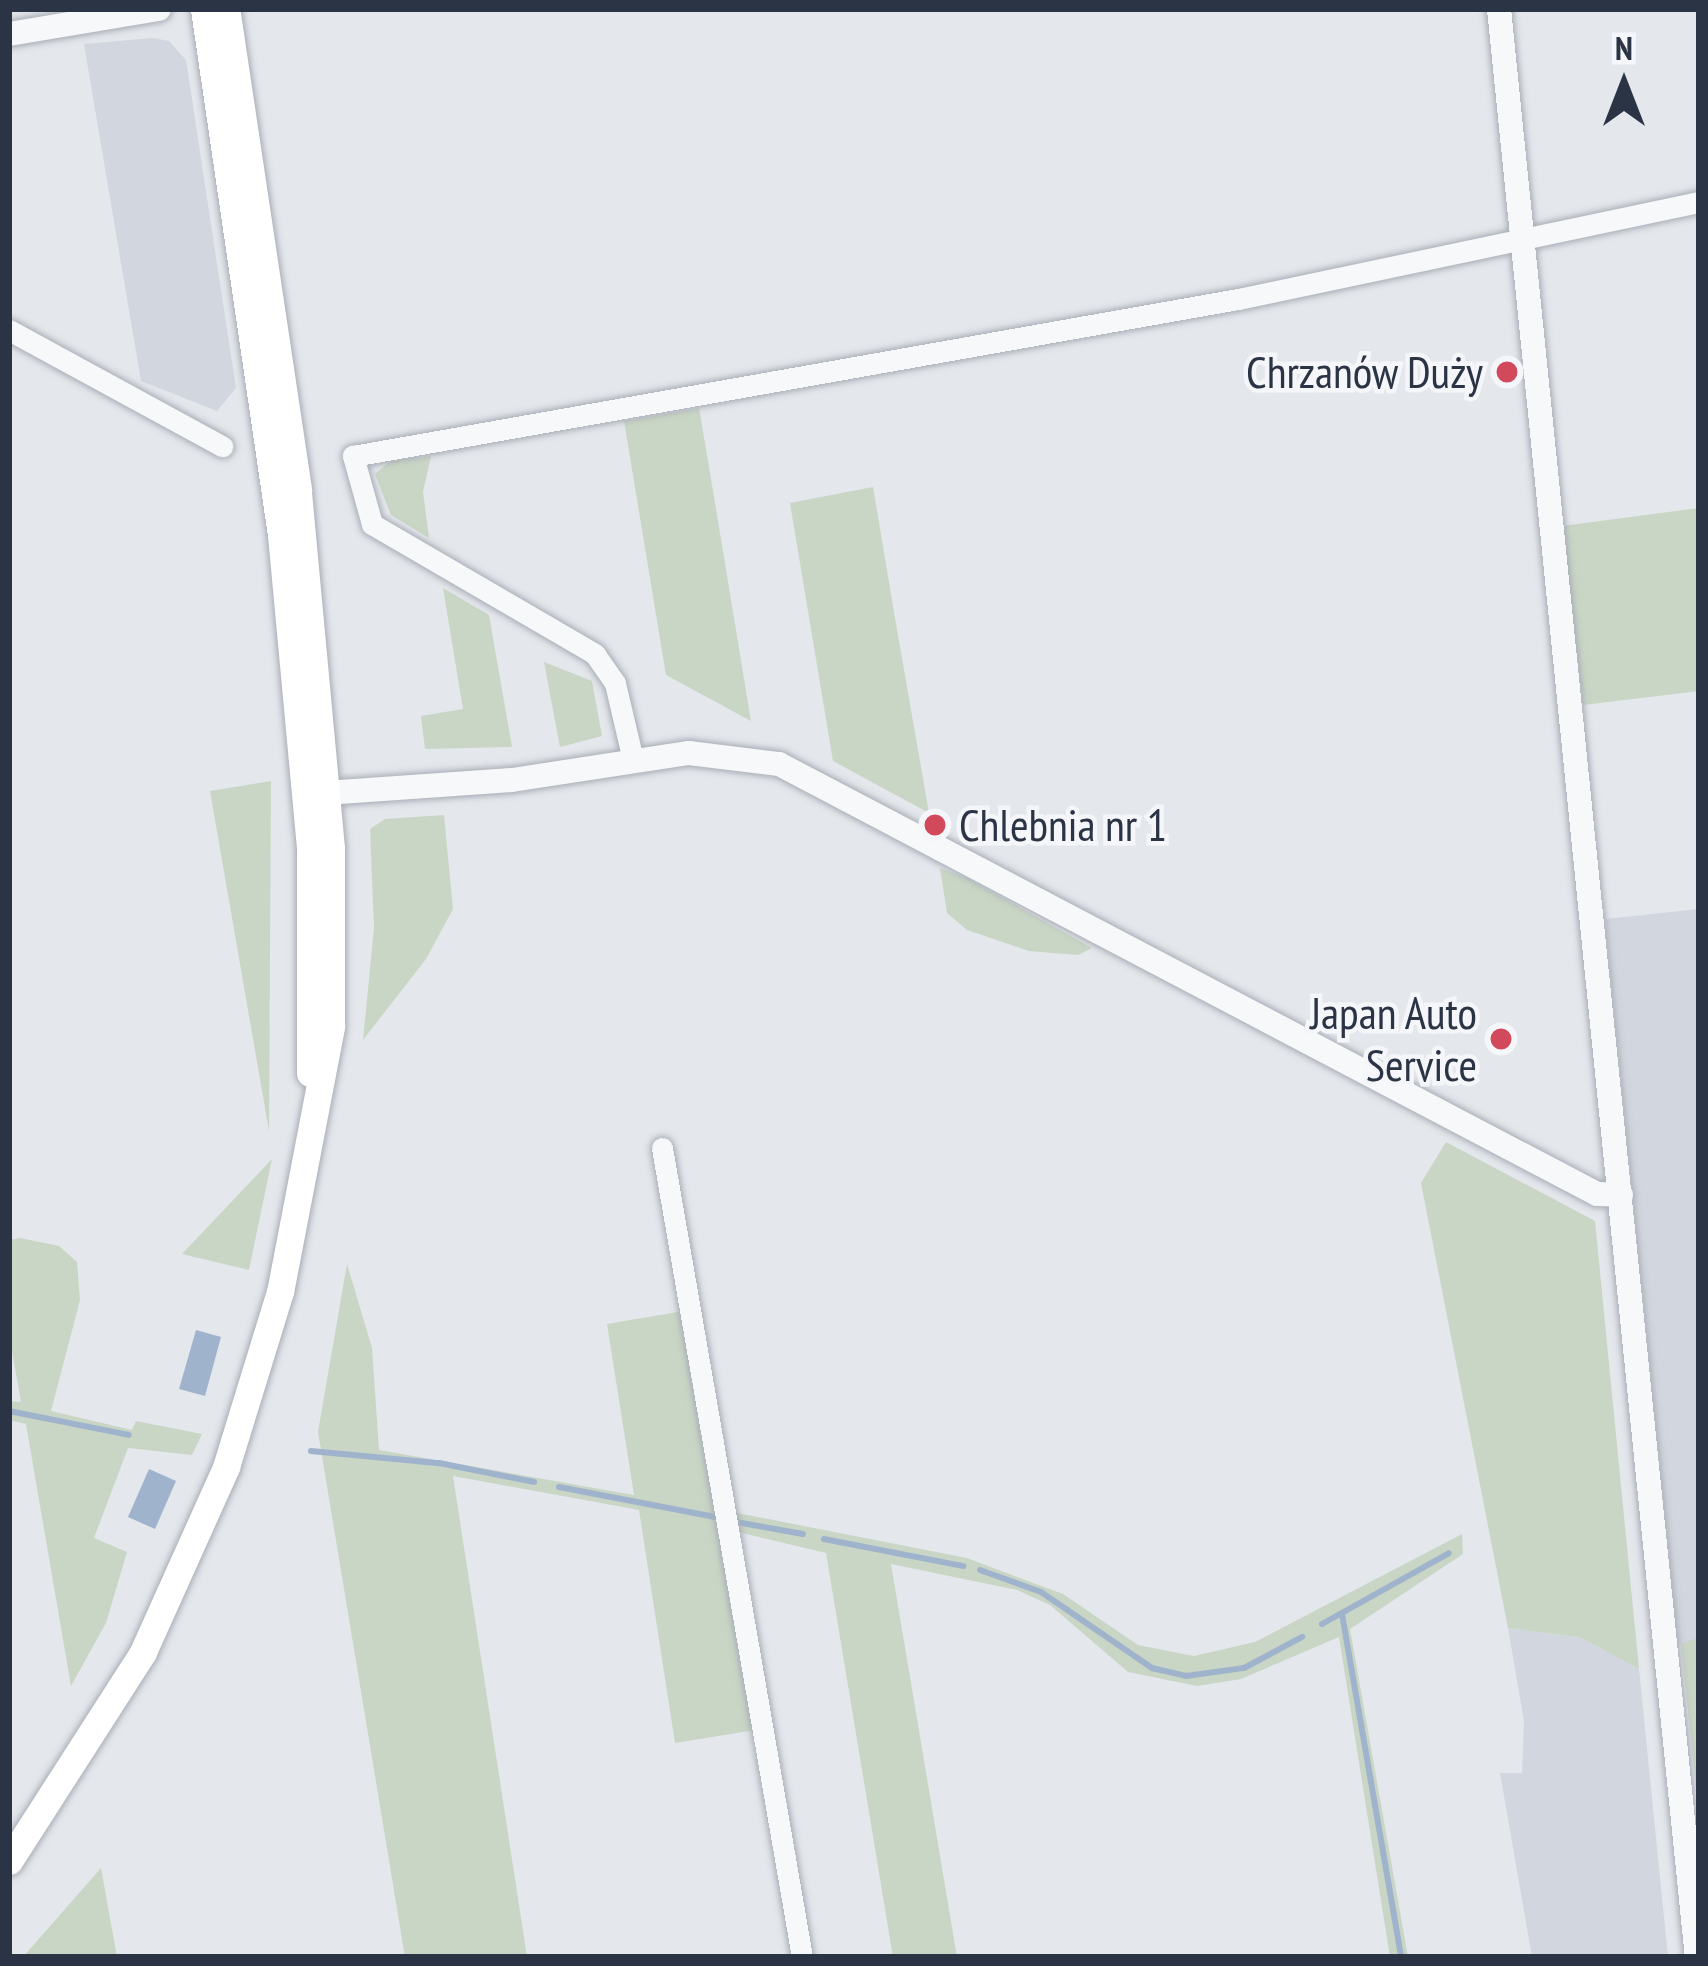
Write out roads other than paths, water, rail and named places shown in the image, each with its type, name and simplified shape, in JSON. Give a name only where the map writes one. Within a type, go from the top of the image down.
[{"type":"main road","points":[[204,9],[259,357],[317,794]]},
{"type":"main road","points":[[9,1861],[134,1668],[208,1513],[272,1323],[306,1155],[317,794],[298,489],[226,9]]},
{"type":"street","points":[[9,34],[159,9]]},
{"type":"street","points":[[1498,9],[1697,1957]]},
{"type":"street","points":[[633,760],[621,699],[596,654],[372,524],[353,455],[1238,299],[1699,202]]},
{"type":"street","points":[[9,330],[222,446]]},
{"type":"street","points":[[317,794],[512,780],[633,760],[718,754],[811,776],[1597,1194],[1621,1195]]},
{"type":"street","points":[[662,1148],[802,1957]]},
{"type":"water","points":[[196,1330],[221,1337],[205,1396],[179,1389]]},
{"type":"water","points":[[149,1469],[176,1481],[155,1529],[128,1517]]},
{"type":"waterway","points":[[9,1411],[129,1435]]},
{"type":"waterway","points":[[311,1451],[439,1463],[534,1482]]},
{"type":"waterway","points":[[559,1487],[715,1517]]},
{"type":"waterway","points":[[736,1522],[803,1534]]},
{"type":"waterway","points":[[824,1539],[963,1566]]},
{"type":"waterway","points":[[1322,1624],[1449,1553]]},
{"type":"waterway","points":[[980,1570],[1041,1592],[1152,1668],[1186,1676],[1244,1668],[1302,1637]]},
{"type":"waterway","points":[[1342,1614],[1401,1957]]},
{"type":"place","name":"Chrzanów Duży","points":[[1507,372]]},
{"type":"place","name":"Chlebnia nr 1","points":[[935,825]]},
{"type":"place","name":"Japan Auto Service","points":[[1501,1039]]}]
